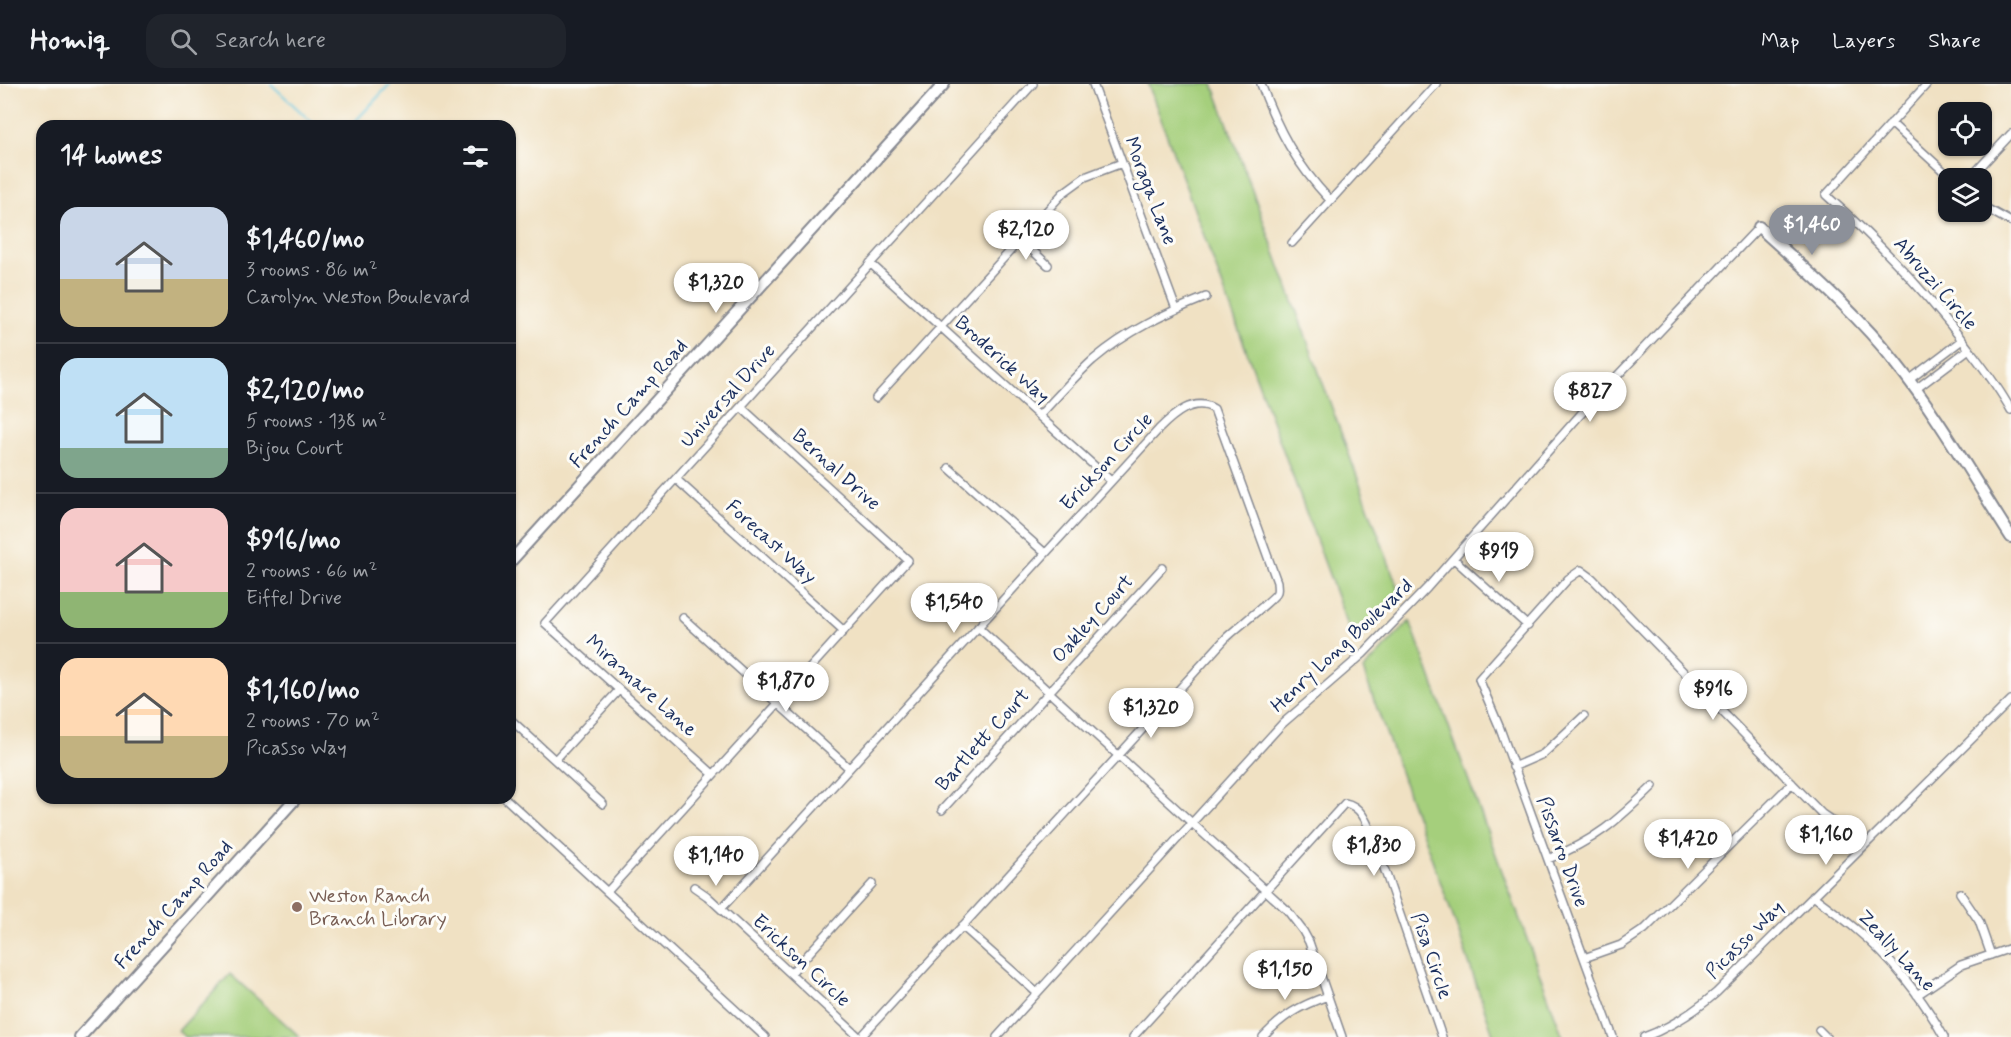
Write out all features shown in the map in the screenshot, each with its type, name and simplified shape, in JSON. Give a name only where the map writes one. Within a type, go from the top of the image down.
[{"type":"street","name":"French Camp Road","points":[[516,555],[944,84]]},
{"type":"street","name":"Universal Drive","points":[[545,623],[1033,84]]},
{"type":"street","name":"Moraga Lane","points":[[1093,84],[1176,309]]},
{"type":"street","points":[[1261,84],[1277,126],[1288,146],[1300,165],[1330,200]]},
{"type":"street","points":[[1292,243],[1436,84]]},
{"type":"street","name":"Abruzzi Circle","points":[[1928,84],[1826,195],[1907,274],[1970,349],[2011,410]]},
{"type":"street","points":[[1892,123],[1940,168]]},
{"type":"street","points":[[1979,168],[2011,134]]},
{"type":"street","points":[[876,398],[1063,193],[1085,177],[1122,163]]},
{"type":"street","points":[[1992,212],[2011,222]]},
{"type":"street","points":[[1759,227],[1845,306],[1894,360],[1913,384],[2011,537]]},
{"type":"street","name":"Henry Long Boulevard","points":[[997,1037],[1282,724],[1364,654],[1454,559],[1580,415],[1759,227]]},
{"type":"street","points":[[1020,239],[1048,265]]},
{"type":"street","name":"Broderick Way","points":[[870,264],[1111,481]]},
{"type":"street","points":[[1039,416],[1076,375],[1107,349],[1132,332],[1176,309],[1206,297]]},
{"type":"street","points":[[1913,384],[1962,340]]},
{"type":"street","points":[[1913,384],[1970,349]]},
{"type":"street","name":"Erickson Circle","points":[[1194,405],[1208,405],[1214,409],[1277,582],[1277,592],[1272,599],[1249,616],[1226,638],[860,1037],[721,909],[1111,481],[1170,418],[1194,405]]},
{"type":"street","name":"Bernal Drive","points":[[741,407],[908,560],[844,631]]},
{"type":"street","points":[[949,468],[1045,553]]},
{"type":"street","name":"Forecast Way","points":[[676,479],[844,631]]},
{"type":"street","points":[[1454,559],[1527,626],[1568,579],[1581,570],[1592,578],[1822,814],[1866,844]]},
{"type":"street","name":"Oakley Court","points":[[1049,692],[1162,568]]},
{"type":"street","points":[[683,618],[849,768]]},
{"type":"street","name":"Miramare Lane","points":[[545,623],[714,774]]},
{"type":"street","name":"Pissarro Drive","points":[[1527,626],[1479,679],[1613,1037]]},
{"type":"street","points":[[978,627],[1287,910],[1303,931],[1342,1037]]},
{"type":"street","points":[[607,892],[844,631]]},
{"type":"street","points":[[555,760],[619,690]]},
{"type":"street","name":"Bartlett Court","points":[[942,810],[1049,692]]},
{"type":"street","name":"Picasso Way","points":[[1644,1037],[1672,1025],[1704,1003],[2011,700]]},
{"type":"street","points":[[1513,767],[1543,754],[1584,716]]},
{"type":"street","points":[[516,724],[603,804]]},
{"type":"street","points":[[1584,958],[1622,945],[1645,929],[1792,783]]},
{"type":"street","points":[[1548,859],[1569,851],[1602,832],[1653,786]]},
{"type":"street","name":"Pisa Circle","points":[[1133,1037],[1345,803],[1353,804],[1362,814],[1374,840],[1442,1037]]},
{"type":"street","name":"French Camp Road","points":[[80,1037],[291,804]]},
{"type":"street","points":[[512,804],[765,1037]]},
{"type":"street","points":[[791,973],[872,884]]},
{"type":"street","points":[[694,886],[721,909]]},
{"type":"street","points":[[1960,892],[1979,921],[1991,955]]},
{"type":"street","name":"Zeally Lane","points":[[1813,896],[1858,930],[1881,953],[1917,995],[1944,1037]]},
{"type":"street","points":[[962,926],[1037,993]]},
{"type":"street","points":[[1917,995],[1949,971],[2011,948]]},
{"type":"street","points":[[1263,1037],[1300,1006],[1328,996]]},
{"type":"street","points":[[1819,1030],[1826,1037]]},
{"type":"green space","points":[[1148,84],[1213,84],[1401,596],[1355,645]]},
{"type":"green space","points":[[1410,621],[1563,1037],[1494,1037],[1456,925],[1363,670]]},
{"type":"green space","points":[[230,974],[300,1037],[185,1037],[178,1031]]},
{"type":"waterway","points":[[271,84],[310,120]]},
{"type":"waterway","points":[[357,120],[390,84]]},
{"type":"place","name":"Weston Ranch Branch Library","points":[[297,907]]}]
